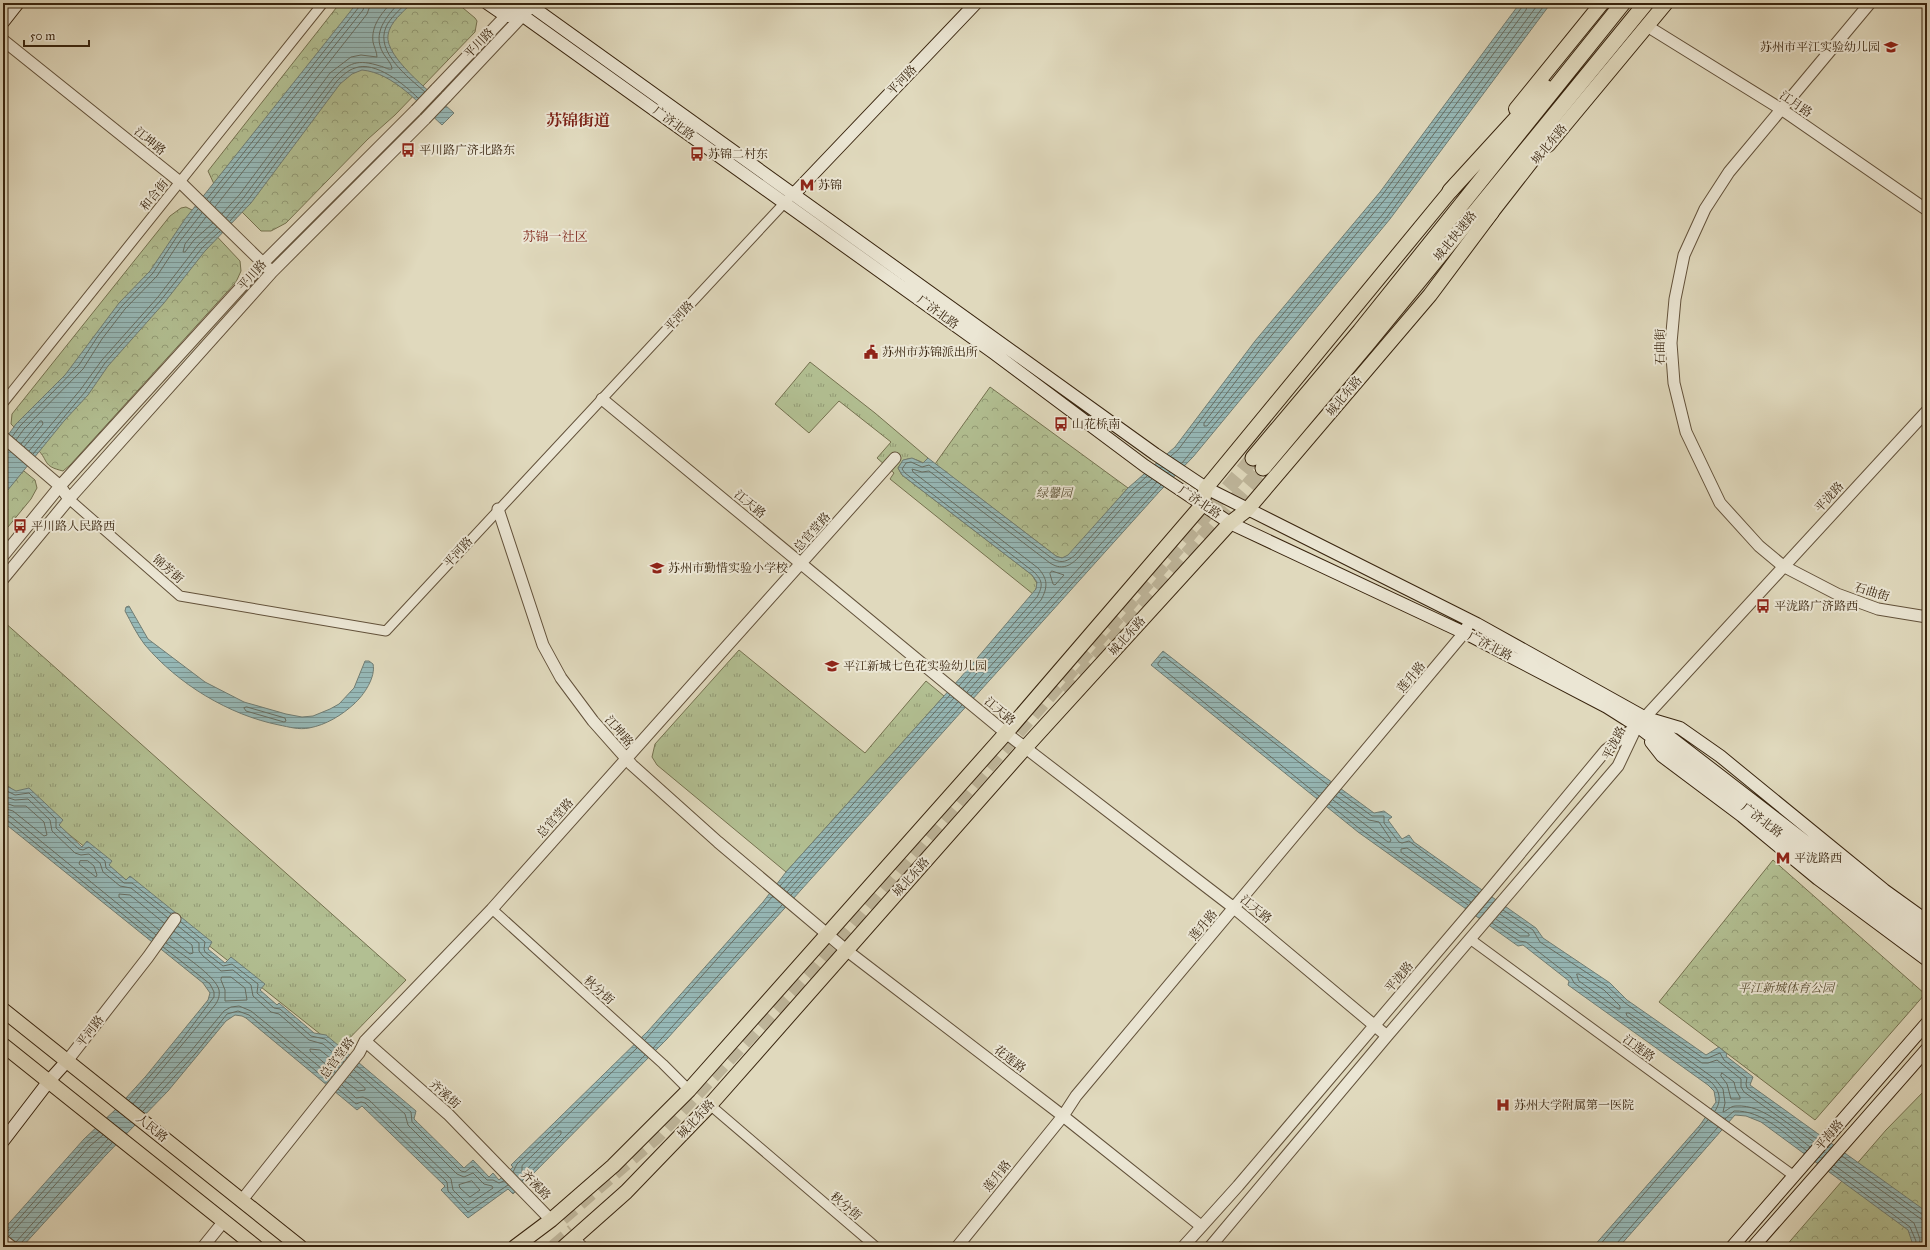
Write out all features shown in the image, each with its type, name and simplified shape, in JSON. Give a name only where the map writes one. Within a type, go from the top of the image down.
[{"type":"highway","points":[[1450,191],[1530,102],[1592,42],[1612,3]]},
{"type":"highway","name":"城北快速路","points":[[1623,3],[1360,331],[1258,463],[1607,52],[1646,3]]},
{"type":"highway","points":[[1485,220],[1562,121],[1607,52],[1655,3]]},
{"type":"main road","points":[[3,22],[18,3]]},
{"type":"main road","name":"广济北路","points":[[487,3],[520,7],[789,199],[1206,488],[1247,510],[1470,621],[1641,722],[1779,827],[1927,935]]},
{"type":"main road","name":"平河路","points":[[789,199],[976,3]]},
{"type":"main road","name":"城北东路","points":[[515,1247],[551,1220],[613,1166],[690,1090],[1006,733],[1202,505],[1206,488],[1602,3]]},
{"type":"main road","name":"城北东路","points":[[573,1244],[626,1192],[710,1105],[1025,748],[1230,523],[1247,510],[1430,295],[1485,220],[1666,3]]},
{"type":"main road","name":"广济北路","points":[[789,199],[1145,466],[1230,523],[1464,633],[1607,707],[1641,722]]},
{"type":"main road","points":[[1641,722],[1680,728],[1720,756],[1884,890],[1927,921]]},
{"type":"main road","points":[[1641,722],[1662,756],[1742,816],[1818,879],[1927,960]]},
{"type":"main road","name":"广济北路","points":[[1779,827],[1869,904],[1927,946]]},
{"type":"main road","name":"人民路","points":[[3,1010],[300,1247]]},
{"type":"main road","name":"平海路","points":[[1732,1247],[1927,1023]]},
{"type":"main road","points":[[3,1045],[127,1142],[256,1247]]},
{"type":"main road","name":"平海路","points":[[1753,1247],[1927,1049]]},
{"type":"main road","name":"平河路","points":[[3,1141],[49,1081],[67,1061]]},
{"type":"street","name":"和合街","points":[[3,402],[323,3]]},
{"type":"street","name":"石曲街","points":[[1870,3],[1729,172],[1705,208],[1684,255],[1675,298],[1671,343],[1674,383],[1686,432],[1720,503],[1759,546],[1783,566],[1844,597],[1878,609],[1927,618]]},
{"type":"street","name":"平川路","points":[[3,556],[60,486],[263,263],[520,7]]},
{"type":"street","name":"平川路","points":[[3,578],[69,499],[272,272],[446,97],[520,7]]},
{"type":"street","name":"江月路","points":[[1648,26],[1781,109],[1927,210]]},
{"type":"street","name":"江坤路","points":[[3,40],[180,182],[272,272]]},
{"type":"street","name":"平河路","points":[[386,631],[498,509],[789,199]]},
{"type":"street","name":"江天路","points":[[602,399],[1006,733],[1234,908],[1387,1036]]},
{"type":"street","name":"平泷路","points":[[1183,1247],[1238,1186],[1375,1026],[1606,750],[1641,722],[1927,411]]},
{"type":"street","name":"锦芳街","points":[[3,437],[60,486],[69,499],[180,596],[386,631]]},
{"type":"street","name":"总官堂路","points":[[242,1200],[359,1053],[365,1041],[492,909],[895,458]]},
{"type":"street","name":"江坤路","points":[[498,509],[544,645],[561,678],[593,721],[626,759],[718,842],[803,912]]},
{"type":"street","name":"莲升路","points":[[957,1247],[1063,1116],[1076,1096],[1464,633],[1470,621]]},
{"type":"street","name":"平泷路","points":[[1210,1247],[1387,1036],[1618,766],[1641,722]]},
{"type":"street","name":"秋分街","points":[[492,909],[664,1064],[690,1090]]},
{"type":"street","name":"花莲路","points":[[803,912],[846,950],[1063,1116],[1202,1226]]},
{"type":"street","name":"平河路","points":[[67,1061],[148,957],[175,919]]},
{"type":"street","name":"江莲路","points":[[1470,939],[1794,1176]]},
{"type":"street","name":"齐溪街","points":[[365,1041],[448,1114],[503,1170]]},
{"type":"street","name":"秋分街","points":[[710,1105],[876,1247]]},
{"type":"street","name":"齐溪路","points":[[503,1170],[551,1220]]},
{"type":"street","points":[[203,1247],[224,1221]]},
{"type":"street","points":[[3,1240],[12,1247]]},
{"type":"green space","points":[[340,3],[457,3],[477,21],[475,32],[395,115],[368,139],[286,223],[271,231],[261,231],[214,184],[208,171]]},
{"type":"green space","points":[[186,207],[192,210],[240,261],[241,271],[236,282],[70,465],[63,471],[52,467],[47,463],[35,447],[11,424],[12,414],[170,216],[181,208]]},
{"type":"green space","points":[[810,362],[875,413],[928,458],[923,463],[912,459],[903,461],[898,468],[902,475],[1032,575],[1038,585],[1033,594],[890,479],[894,473],[877,458],[891,442],[839,401],[809,433],[775,404]]},
{"type":"green space","name":"绿馨园","points":[[990,387],[1128,488],[1066,557],[1060,558],[1056,556],[935,464]]},
{"type":"green space","points":[[3,454],[35,480],[37,488],[31,499],[3,533]]},
{"type":"green space","points":[[3,621],[406,980],[339,1049],[3,782]]},
{"type":"green space","points":[[739,650],[865,753],[926,681],[944,696],[786,872],[657,765],[652,757],[655,744]]},
{"type":"green space","name":"平江新城体育公园","points":[[1773,860],[1925,994],[1815,1120],[1659,1002]]},
{"type":"green space","points":[[1927,1088],[1927,1247],[1785,1247],[1886,1130]]},
{"type":"water","points":[[357,3],[412,3],[391,26],[388,35],[389,44],[394,55],[403,66],[425,88],[454,113],[442,125],[396,83],[374,72],[362,70],[352,74],[340,84],[251,203],[205,251],[164,303],[108,366],[88,395],[64,421],[3,496],[3,442],[16,424],[65,375],[119,303],[150,271],[185,219]]},
{"type":"water","points":[[1520,3],[1551,3],[1390,219],[1193,457],[1159,492],[667,1039],[513,1194],[508,1189],[468,1218],[441,1190],[445,1186],[362,1106],[357,1110],[246,1018],[235,1015],[226,1021],[168,1091],[105,1156],[22,1247],[3,1247],[3,1230],[84,1139],[116,1109],[146,1076],[208,1000],[210,993],[203,983],[3,822],[3,784],[16,791],[29,788],[63,820],[59,825],[82,847],[87,841],[112,861],[109,865],[126,880],[130,876],[212,942],[208,949],[225,963],[231,957],[265,984],[260,990],[277,1005],[279,1003],[314,1033],[326,1035],[416,1111],[414,1119],[464,1168],[473,1160],[489,1177],[493,1173],[499,1180],[513,1167],[511,1165],[648,1031],[763,902],[786,872],[961,677],[1036,589],[1037,582],[1032,575],[902,475],[898,468],[903,460],[912,458],[923,463],[928,458],[1056,556],[1062,558],[1068,555],[1128,488],[1175,447],[1255,341],[1380,192]]},
{"type":"water","points":[[129,606],[148,639],[205,682],[244,702],[286,714],[302,717],[313,716],[339,704],[354,688],[365,661],[369,661],[373,664],[373,674],[362,696],[354,704],[339,716],[322,725],[305,729],[260,720],[223,706],[189,685],[173,673],[158,659],[139,637],[125,611],[126,607]]},
{"type":"water","points":[[1163,651],[1318,772],[1374,813],[1384,811],[1392,817],[1388,820],[1402,839],[1409,835],[1414,842],[1536,928],[1543,938],[1610,983],[1627,1000],[1706,1055],[1719,1047],[1727,1054],[1726,1056],[1753,1077],[1750,1085],[1927,1212],[1927,1247],[1909,1247],[1912,1242],[1908,1230],[1761,1122],[1746,1116],[1735,1115],[1619,1247],[1593,1247],[1700,1125],[1716,1102],[1714,1091],[1708,1085],[1568,985],[1569,981],[1523,945],[1518,946],[1358,832],[1151,665]]},
{"type":"tunnel","points":[[562,1218],[657,1136],[807,974],[1187,537],[1253,458]]},
{"type":"tunnel","points":[[1066,693],[1263,468]]},
{"type":"tunnel","points":[[554,1247],[573,1231]]},
{"type":"place","name":"苏州市平江实验幼儿园","points":[[1891,47]]},
{"type":"place","name":"平川路广济北路东","points":[[408,150]]},
{"type":"place","name":"苏锦二村东","points":[[697,154]]},
{"type":"place","name":"苏锦","points":[[807,185]]},
{"type":"place","name":"苏州市苏锦派出所","points":[[871,352]]},
{"type":"place","name":"山花桥南","points":[[1061,424]]},
{"type":"place","name":"平川路人民路西","points":[[20,526]]},
{"type":"place","name":"苏州市勤惜实验小学校","points":[[657,568]]},
{"type":"place","name":"平泷路广济路西","points":[[1763,606]]},
{"type":"place","name":"平江新城七色花实验幼儿园","points":[[832,666]]},
{"type":"place","name":"平泷路西","points":[[1783,858]]},
{"type":"place","name":"苏州大学附属第一医院","points":[[1503,1105]]},
{"type":"district","name":"苏锦街道","points":[[578,120]]},
{"type":"district","name":"苏锦一社区","points":[[555,236]]}]
